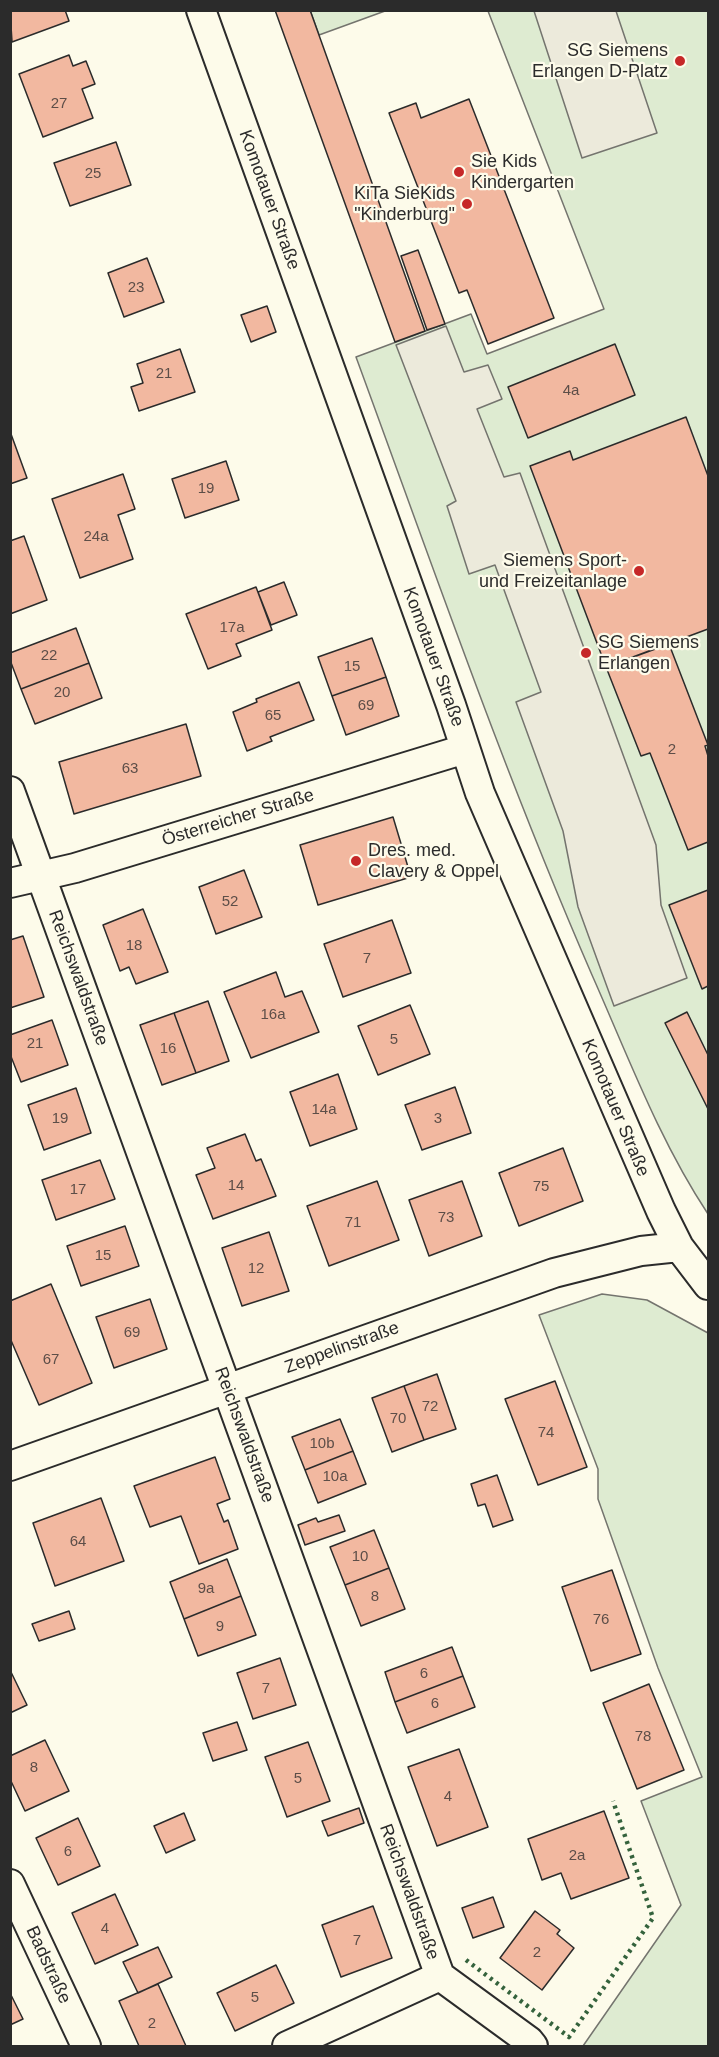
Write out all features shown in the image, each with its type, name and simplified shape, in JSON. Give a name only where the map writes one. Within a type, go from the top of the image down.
[{"type":"street","name":"Komotauer Straße","points":[[201,10],[480,793],[638,1162],[679,1247],[708,1285]]},
{"type":"street","name":"Österreicher Straße","points":[[10,883],[75,868],[465,749]]},
{"type":"street","name":"Reichswaldstraße","points":[[10,791],[440,1976],[531,2044]]},
{"type":"street","name":"Zeppelinstraße","points":[[10,1466],[554,1273],[641,1251],[679,1247]]},
{"type":"street","name":"Badstraße","points":[[10,1884],[86,2046]]},
{"type":"street","points":[[287,2046],[440,1976]]},
{"type":"green space","points":[[310,10],[385,11],[319,35]]},
{"type":"green space","name":"SG Siemens Erlangen","points":[[488,11],[708,11],[708,1214],[690,1186],[659,1127],[560,899],[470,668],[356,357],[471,314],[487,354],[604,309]]},
{"type":"green space","points":[[602,1294],[647,1300],[708,1333],[708,2046],[583,2046],[681,1905],[641,1801],[702,1777],[658,1668],[598,1499],[598,1469],[539,1315]]},
{"type":"shaded area","points":[[534,11],[616,11],[657,133],[582,158]]},
{"type":"shaded area","points":[[446,326],[464,372],[488,365],[502,399],[477,409],[504,477],[520,473],[656,845],[661,905],[687,978],[614,1006],[578,907],[563,831],[516,702],[541,692],[495,565],[469,574],[447,506],[456,501],[396,345]]},
{"type":"building","points":[[10,10],[65,10],[69,21],[12,42]]},
{"type":"building","points":[[275,10],[310,10],[425,331],[395,342]]},
{"type":"building","points":[[69,55],[73,66],[86,61],[95,84],[82,89],[93,118],[43,137],[19,74]]},
{"type":"building","name":"KiTa SieKids \"Kinderburg\"","points":[[469,99],[554,318],[488,344],[467,290],[459,293],[389,113],[416,103],[421,118]]},
{"type":"building","points":[[116,142],[131,185],[70,206],[54,163]]},
{"type":"building","points":[[418,250],[445,324],[427,330],[401,256]]},
{"type":"building","points":[[147,258],[164,302],[124,317],[108,273]]},
{"type":"building","points":[[267,306],[276,332],[251,342],[241,315]]},
{"type":"building","points":[[615,344],[635,395],[528,438],[508,387]]},
{"type":"building","points":[[180,349],[195,392],[139,411],[131,387],[143,383],[137,364]]},
{"type":"building","name":"Siemens Sport- und Freizeitanlage","points":[[686,417],[708,476],[708,629],[606,667],[530,466],[570,451],[573,460]]},
{"type":"building","points":[[10,435],[27,478],[10,484]]},
{"type":"building","points":[[226,461],[239,500],[185,518],[172,479]]},
{"type":"building","points":[[123,474],[135,509],[118,515],[133,559],[80,578],[52,499]]},
{"type":"building","points":[[24,536],[47,600],[10,614],[10,541]]},
{"type":"building","points":[[284,582],[297,615],[271,625],[258,592]]},
{"type":"building","points":[[256,587],[272,630],[236,644],[241,656],[208,669],[186,614]]},
{"type":"building","points":[[76,628],[89,663],[21,689],[10,660],[10,653]]},
{"type":"building","points":[[372,638],[386,677],[332,696],[318,657]]},
{"type":"building","points":[[669,644],[708,745],[705,746],[708,756],[708,842],[688,850],[650,753],[641,756],[606,667]]},
{"type":"building","points":[[89,663],[102,698],[35,724],[21,689]]},
{"type":"building","points":[[386,677],[399,716],[346,735],[332,696]]},
{"type":"building","points":[[299,682],[314,720],[270,737],[272,741],[247,751],[233,712],[257,702],[256,699]]},
{"type":"building","points":[[186,724],[201,776],[74,814],[59,762]]},
{"type":"building","name":"Dres. med. Clavery & Oppel","points":[[393,817],[411,877],[318,905],[300,845]]},
{"type":"building","points":[[244,870],[262,917],[216,934],[199,887]]},
{"type":"building","points":[[708,890],[708,986],[702,989],[669,905]]},
{"type":"building","points":[[143,909],[168,972],[136,984],[129,967],[120,971],[103,925]]},
{"type":"building","points":[[392,920],[411,973],[343,997],[324,944]]},
{"type":"building","points":[[23,936],[44,997],[10,1008],[10,940]]},
{"type":"building","points":[[276,972],[285,997],[302,991],[319,1032],[251,1058],[224,992]]},
{"type":"building","points":[[208,1001],[229,1061],[196,1073],[174,1013]]},
{"type":"building","points":[[410,1005],[430,1054],[378,1075],[358,1026]]},
{"type":"building","points":[[687,1012],[708,1055],[708,1109],[665,1023]]},
{"type":"building","points":[[174,1013],[196,1073],[162,1085],[140,1025]]},
{"type":"building","points":[[52,1020],[68,1065],[21,1082],[10,1054],[10,1035]]},
{"type":"building","points":[[338,1074],[357,1129],[310,1146],[290,1092]]},
{"type":"building","points":[[455,1087],[471,1133],[422,1150],[405,1105]]},
{"type":"building","points":[[76,1088],[91,1133],[44,1150],[28,1105]]},
{"type":"building","points":[[245,1134],[256,1161],[261,1159],[276,1196],[213,1219],[196,1175],[215,1168],[207,1148]]},
{"type":"building","points":[[563,1148],[583,1201],[519,1226],[499,1173]]},
{"type":"building","points":[[100,1160],[115,1199],[56,1220],[42,1180]]},
{"type":"building","points":[[377,1181],[399,1240],[329,1266],[307,1206]]},
{"type":"building","points":[[462,1181],[482,1236],[429,1256],[409,1200]]},
{"type":"building","points":[[125,1226],[139,1266],[81,1286],[67,1246]]},
{"type":"building","points":[[269,1232],[289,1291],[242,1306],[222,1248]]},
{"type":"building","points":[[51,1284],[92,1383],[39,1405],[10,1338],[10,1301]]},
{"type":"building","points":[[150,1299],[167,1349],[114,1368],[96,1317]]},
{"type":"building","points":[[437,1374],[456,1429],[424,1440],[404,1386]]},
{"type":"building","points":[[555,1381],[587,1467],[538,1485],[505,1399]]},
{"type":"building","points":[[404,1386],[424,1440],[392,1452],[372,1398]]},
{"type":"building","points":[[340,1419],[353,1451],[305,1470],[292,1437]]},
{"type":"building","points":[[353,1451],[366,1484],[318,1503],[305,1470]]},
{"type":"building","points":[[215,1457],[230,1499],[217,1504],[224,1522],[228,1520],[238,1549],[199,1564],[181,1516],[150,1527],[134,1486]]},
{"type":"building","points":[[497,1475],[513,1520],[493,1527],[485,1504],[478,1506],[471,1484]]},
{"type":"building","points":[[101,1498],[124,1561],[55,1586],[33,1523]]},
{"type":"building","points":[[339,1515],[345,1531],[305,1545],[298,1525],[316,1518],[318,1522]]},
{"type":"building","points":[[374,1530],[389,1568],[345,1585],[330,1547]]},
{"type":"building","points":[[227,1559],[241,1596],[184,1619],[170,1582]]},
{"type":"building","points":[[389,1568],[405,1609],[361,1626],[345,1585]]},
{"type":"building","points":[[612,1570],[641,1654],[591,1671],[562,1587]]},
{"type":"building","points":[[241,1596],[256,1635],[198,1656],[184,1619]]},
{"type":"building","points":[[69,1611],[75,1629],[39,1641],[32,1624]]},
{"type":"building","points":[[452,1647],[463,1676],[395,1702],[385,1672]]},
{"type":"building","points":[[280,1658],[296,1705],[253,1719],[237,1673]]},
{"type":"building","points":[[10,1670],[27,1705],[10,1713]]},
{"type":"building","points":[[463,1676],[475,1707],[407,1733],[395,1702]]},
{"type":"building","points":[[649,1684],[684,1770],[637,1789],[603,1703]]},
{"type":"building","points":[[237,1722],[247,1750],[213,1761],[203,1733]]},
{"type":"building","points":[[45,1740],[69,1791],[25,1811],[10,1779],[10,1756]]},
{"type":"building","points":[[308,1742],[330,1801],[287,1817],[265,1757]]},
{"type":"building","points":[[459,1749],[488,1827],[437,1846],[408,1767]]},
{"type":"building","points":[[359,1808],[364,1823],[328,1836],[322,1821]]},
{"type":"building","points":[[604,1811],[629,1878],[571,1899],[561,1873],[542,1880],[528,1839]]},
{"type":"building","points":[[184,1813],[195,1840],[166,1853],[154,1826]]},
{"type":"building","points":[[78,1818],[100,1866],[58,1885],[36,1838]]},
{"type":"building","points":[[115,1894],[138,1945],[95,1964],[72,1913]]},
{"type":"building","points":[[493,1897],[504,1927],[473,1938],[462,1908]]},
{"type":"building","points":[[373,1906],[392,1958],[341,1977],[322,1925]]},
{"type":"building","points":[[535,1911],[560,1930],[557,1934],[574,1948],[542,1990],[500,1958]]},
{"type":"building","points":[[158,1947],[172,1977],[138,1993],[123,1962]]},
{"type":"building","points":[[276,1965],[294,2003],[235,2031],[217,1993]]},
{"type":"building","points":[[158,1984],[186,2046],[139,2046],[119,2001]]},
{"type":"building","points":[[10,1993],[23,2019],[10,2025]]},
{"type":"hedge","points":[[466,1960],[569,2037],[653,1918],[613,1801]]},
{"type":"place","name":"SG Siemens Erlangen D-Platz","points":[[680,61]]},
{"type":"place","name":"Sie Kids Kindergarten","points":[[459,172]]},
{"type":"place","name":"KiTa SieKids \"Kinderburg\"","points":[[467,204]]},
{"type":"place","name":"Siemens Sport- und Freizeitanlage","points":[[639,571]]},
{"type":"place","name":"SG Siemens Erlangen","points":[[586,653]]},
{"type":"place","name":"Dres. med. Clavery & Oppel","points":[[356,861]]}]
